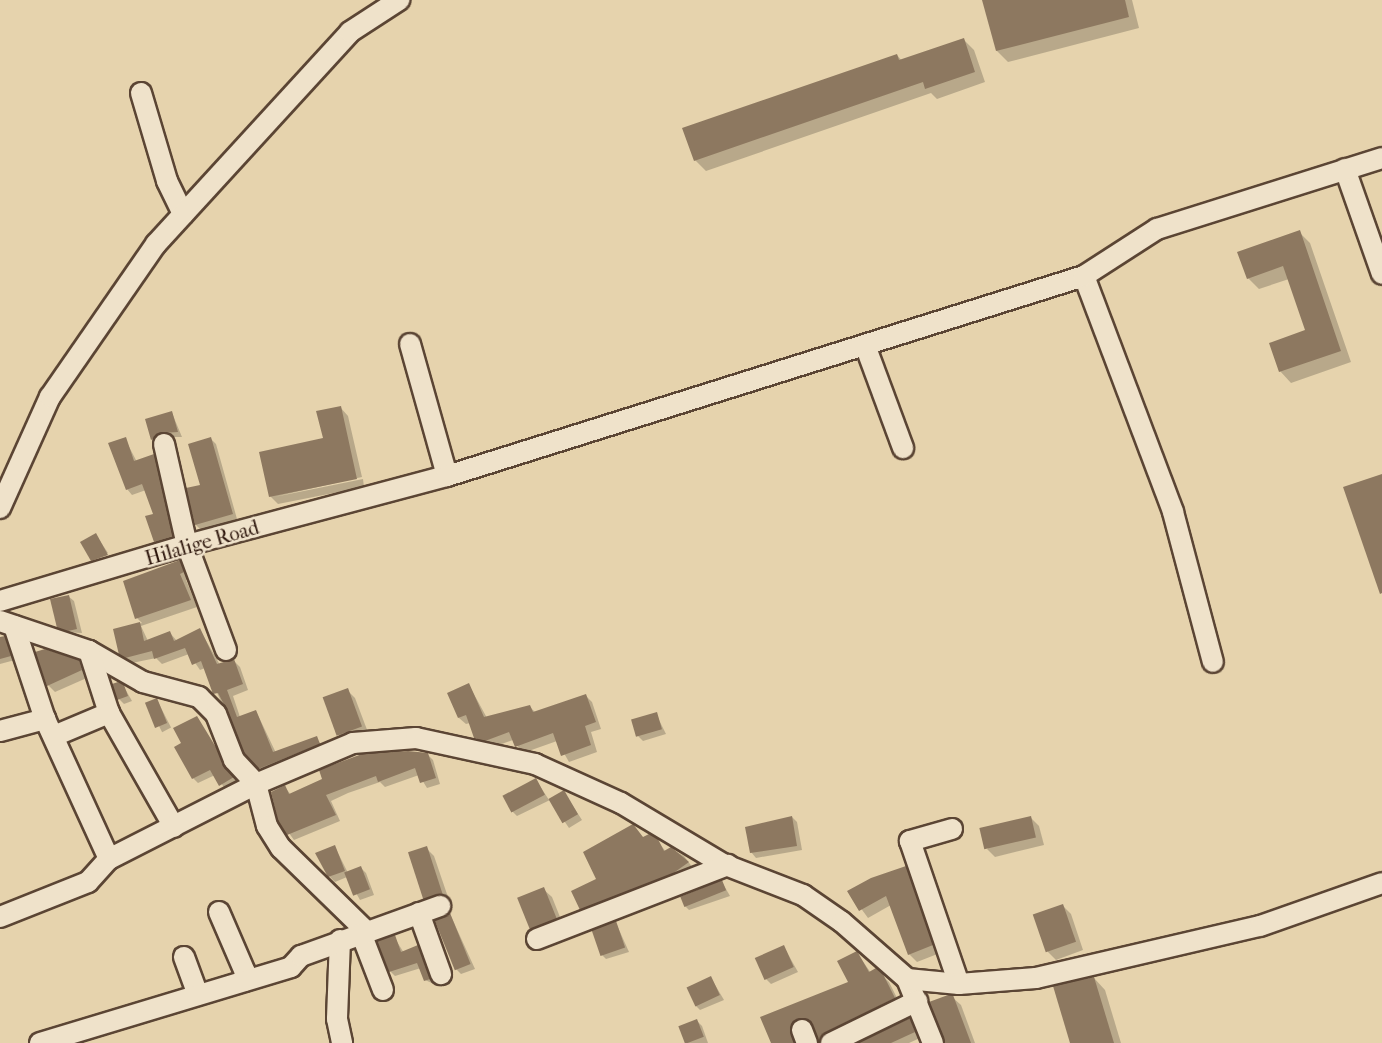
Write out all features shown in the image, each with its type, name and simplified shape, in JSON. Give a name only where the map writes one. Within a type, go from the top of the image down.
[{"type":"street","points":[[0,507],[50,397],[156,244],[350,32],[399,0]]},
{"type":"street","points":[[141,93],[167,181],[183,214]]},
{"type":"street","name":"Hilalige Road","points":[[0,602],[187,545],[404,489],[1084,276],[1157,229],[1382,158]]},
{"type":"street","points":[[1345,169],[1382,274]]},
{"type":"street","points":[[1084,276],[1173,512],[1214,662]]},
{"type":"street","points":[[410,344],[447,476]]},
{"type":"street","points":[[866,345],[903,448]]},
{"type":"street","points":[[164,444],[187,545],[226,650]]},
{"type":"street","points":[[7,624],[89,651],[143,682],[199,697],[216,714],[234,760],[256,784],[267,826],[281,848],[364,932],[383,990]]},
{"type":"street","points":[[7,624],[49,728],[109,859]]},
{"type":"street","points":[[89,651],[109,713],[174,827]]},
{"type":"street","points":[[0,731],[49,728],[109,713]]},
{"type":"street","points":[[0,917],[88,882],[109,859],[256,784],[353,743],[416,738],[534,764],[621,803],[728,865],[803,895],[871,943],[907,979],[933,1043]]},
{"type":"street","points":[[952,829],[910,841],[959,984]]},
{"type":"street","points":[[537,939],[728,865]]},
{"type":"street","points":[[907,979],[959,984],[1036,978],[1172,945],[1183,946],[1260,926],[1382,883]]},
{"type":"street","points":[[40,1043],[291,967],[302,956],[340,940],[440,906]]},
{"type":"street","points":[[219,912],[245,972],[244,981]]},
{"type":"street","points":[[419,913],[441,974]]},
{"type":"street","points":[[340,940],[337,1019],[342,1043]]},
{"type":"street","points":[[184,957],[198,995]]},
{"type":"street","points":[[831,1043],[917,1002]]},
{"type":"building","points":[[982,0],[1125,0],[1129,17],[996,51]]},
{"type":"building","points":[[964,38],[975,72],[925,89],[923,82],[694,161],[682,128],[897,54],[899,60]]},
{"type":"building","points":[[1300,230],[1341,351],[1279,372],[1269,343],[1305,330],[1283,266],[1247,279],[1237,252]]},
{"type":"building","points":[[341,406],[357,479],[269,497],[259,452],[323,438],[316,411]]},
{"type":"building","points":[[172,411],[178,432],[161,433],[151,440],[145,419]]},
{"type":"building","points":[[126,437],[134,461],[154,454],[173,536],[154,542],[145,516],[153,514],[142,484],[126,490],[108,443]]},
{"type":"building","points":[[211,437],[233,514],[195,525],[186,488],[200,485],[188,444]]},
{"type":"building","points":[[1382,474],[1382,593],[1380,594],[1343,487]]},
{"type":"building","points":[[96,533],[108,555],[91,561],[80,542]]},
{"type":"building","points":[[180,560],[184,572],[180,574],[191,600],[135,619],[123,581]]},
{"type":"building","points":[[69,595],[77,629],[68,631],[57,628],[50,599]]},
{"type":"building","points":[[140,622],[144,641],[170,631],[174,641],[200,628],[217,664],[234,659],[243,684],[227,690],[237,717],[256,710],[273,752],[317,736],[320,744],[258,769],[244,754],[227,710],[218,693],[213,694],[201,661],[192,665],[185,648],[154,659],[152,651],[125,658],[119,655],[113,629]]},
{"type":"building","points":[[5,636],[11,656],[0,659],[0,637]]},
{"type":"building","points":[[45,649],[79,660],[82,670],[47,686],[35,652]]},
{"type":"building","points":[[118,682],[124,685],[128,696],[117,700],[112,684]]},
{"type":"building","points":[[469,683],[484,717],[530,705],[533,712],[586,694],[596,722],[585,726],[591,745],[561,756],[553,733],[515,747],[509,732],[485,741],[474,738],[466,715],[458,718],[447,693]]},
{"type":"building","points":[[348,688],[362,727],[337,736],[323,697]]},
{"type":"building","points":[[157,698],[167,723],[155,728],[145,703]]},
{"type":"building","points":[[657,712],[662,729],[636,737],[631,719]]},
{"type":"building","points":[[197,716],[234,777],[219,786],[210,770],[192,779],[174,747],[181,743],[173,728]]},
{"type":"building","points":[[408,751],[428,753],[436,778],[420,783],[415,768],[378,782],[376,776],[326,795],[336,815],[287,835],[278,821],[271,792],[285,785],[289,794],[322,779],[319,770],[362,754]]},
{"type":"building","points":[[536,778],[545,795],[511,813],[502,796]]},
{"type":"building","points":[[564,790],[578,814],[562,823],[548,799]]},
{"type":"building","points":[[792,816],[797,846],[750,853],[745,827]]},
{"type":"building","points":[[1031,816],[1036,837],[984,849],[979,828]]},
{"type":"building","points":[[633,824],[643,837],[649,834],[658,839],[664,851],[671,847],[689,862],[672,874],[580,910],[571,891],[596,879],[583,852]]},
{"type":"building","points":[[335,845],[345,871],[328,877],[315,853]]},
{"type":"building","points":[[427,846],[443,895],[424,902],[408,852]]},
{"type":"building","points":[[361,866],[370,889],[353,896],[344,872]]},
{"type":"building","points":[[906,866],[933,945],[908,955],[886,896],[859,911],[847,891],[871,878]]},
{"type":"building","points":[[722,880],[726,890],[684,907],[680,897]]},
{"type":"building","points":[[544,887],[557,919],[530,930],[517,898]]},
{"type":"building","points":[[1063,904],[1076,942],[1046,952],[1033,914]]},
{"type":"building","points":[[450,913],[471,964],[455,970],[434,919]]},
{"type":"building","points":[[616,921],[625,947],[601,956],[591,929]]},
{"type":"building","points":[[395,935],[401,952],[418,945],[430,979],[424,981],[417,963],[389,972],[377,941]]},
{"type":"building","points":[[784,945],[794,967],[765,980],[755,958]]},
{"type":"building","points":[[857,951],[869,972],[876,968],[883,974],[895,998],[826,1032],[819,1043],[813,1025],[803,1018],[790,1028],[794,1043],[771,1043],[760,1017],[848,982],[837,961]]},
{"type":"building","points":[[711,976],[720,995],[695,1006],[687,987]]},
{"type":"building","points":[[1094,977],[1114,1043],[1070,1043],[1053,986]]},
{"type":"building","points":[[953,995],[971,1043],[945,1043],[929,1002]]},
{"type":"building","points":[[910,1018],[915,1032],[891,1043],[858,1043]]},
{"type":"building","points":[[697,1019],[704,1037],[685,1043],[678,1026]]}]
